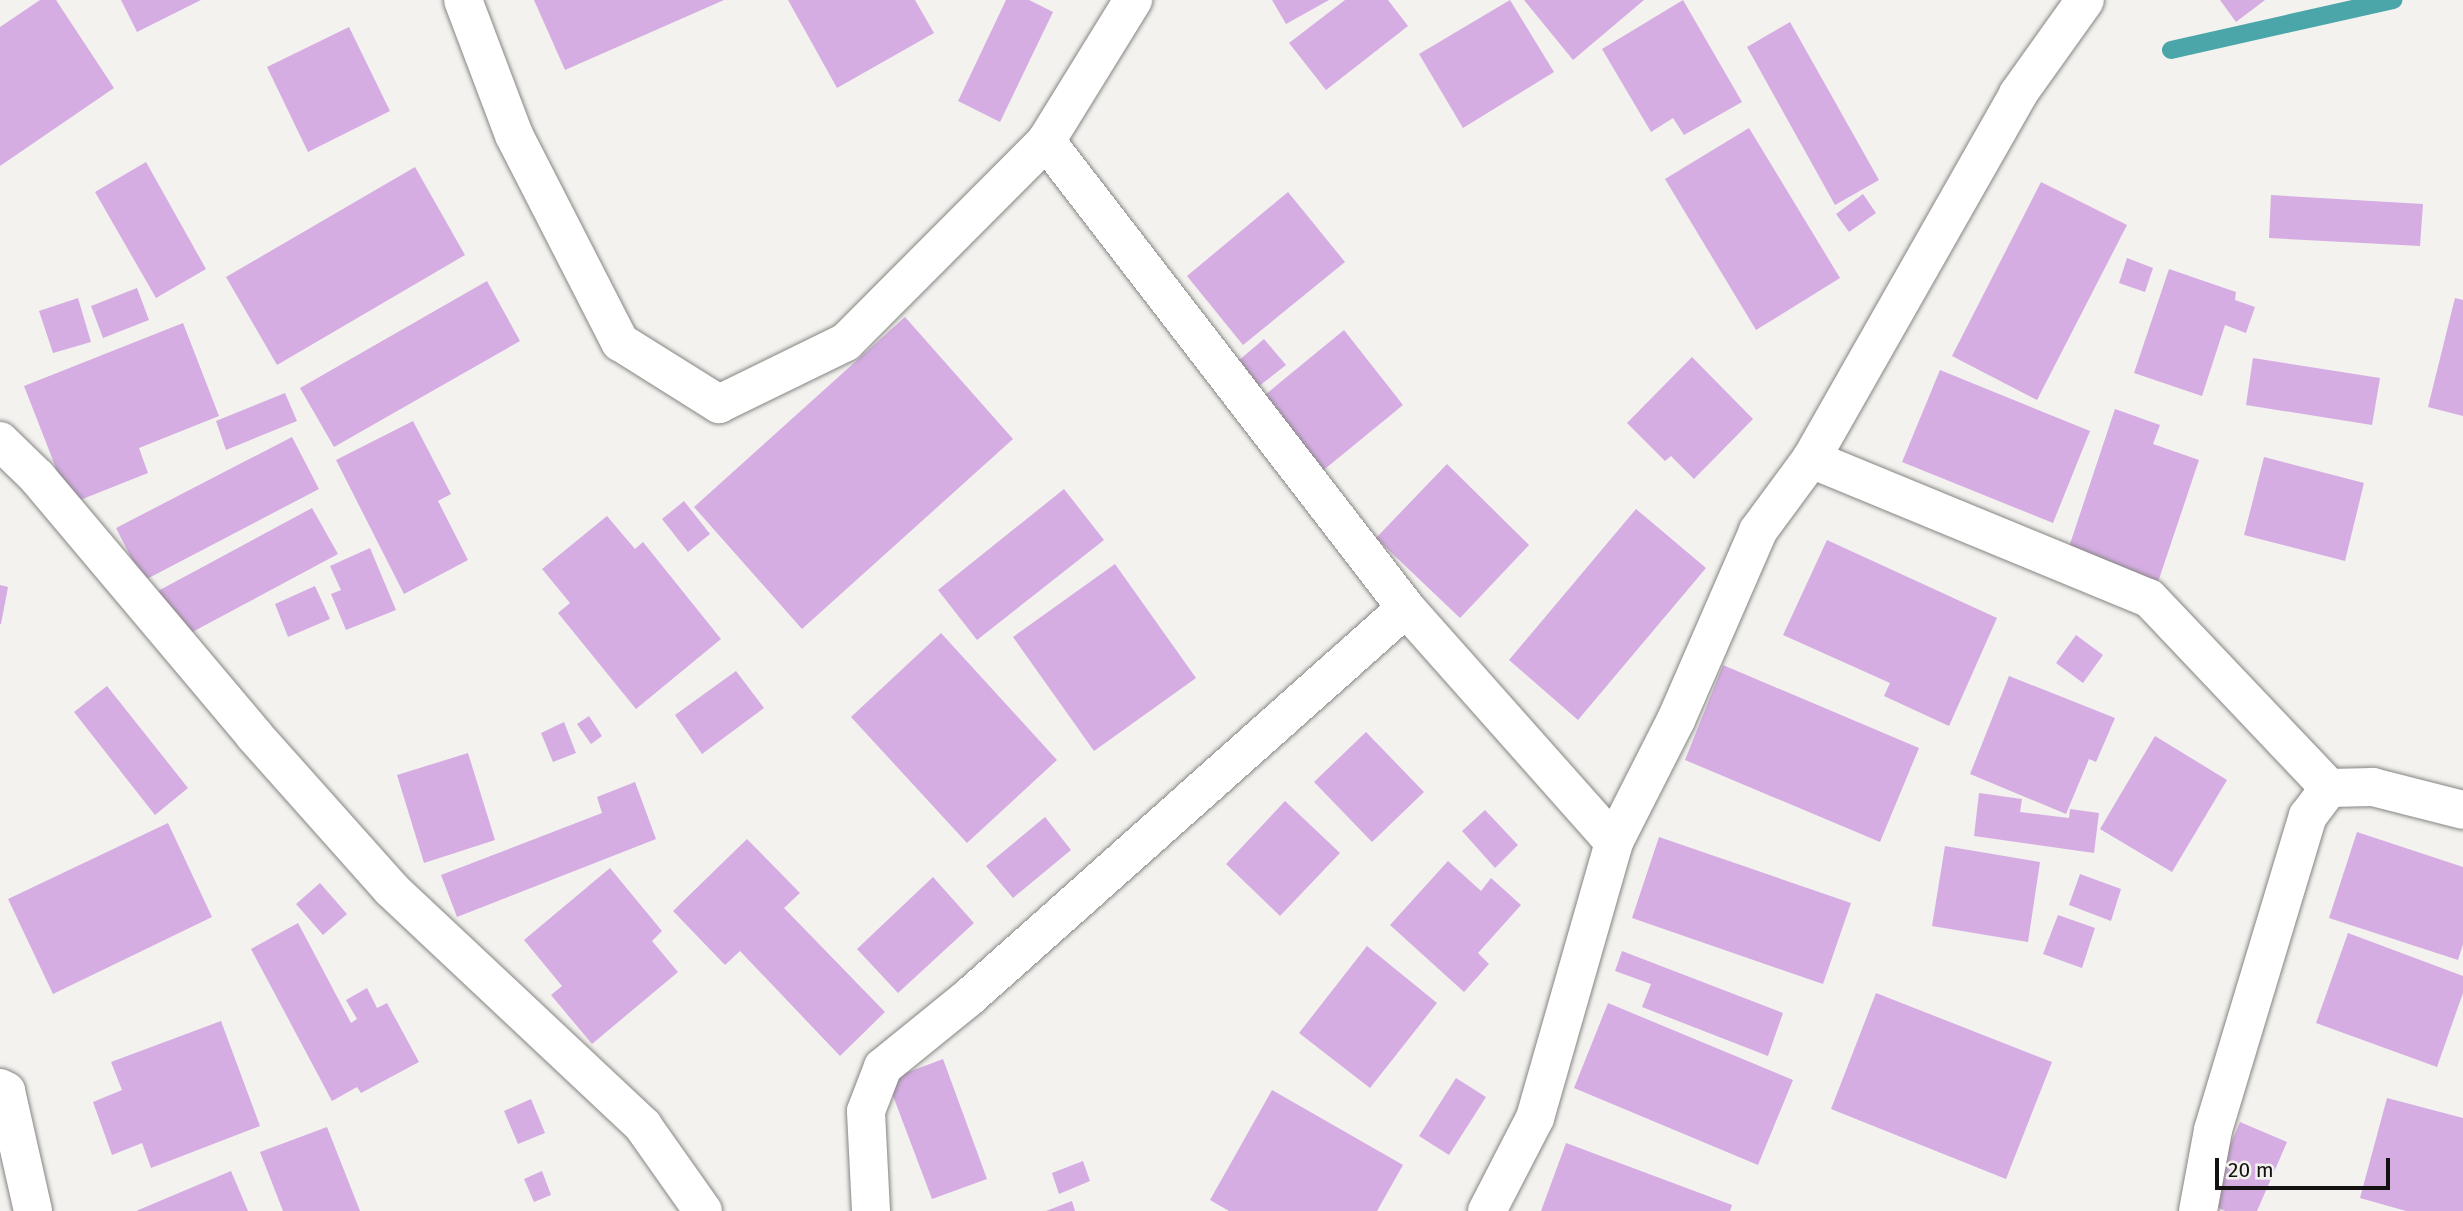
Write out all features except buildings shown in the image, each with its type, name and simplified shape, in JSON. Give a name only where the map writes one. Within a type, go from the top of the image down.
[{"type":"street","points":[[463,0],[514,135],[620,342],[719,404],[846,342],[1046,141],[1133,0]]},
{"type":"street","points":[[1487,1211],[1535,1118],[1614,842],[1676,720],[1758,531],[1811,458],[2018,94],[2085,0]]},
{"type":"street","points":[[1046,141],[1406,608],[1614,842]]},
{"type":"street","points":[[0,441],[37,477],[254,735],[391,889],[643,1126],[703,1211]]},
{"type":"street","points":[[1811,458],[2148,598],[2329,788],[2373,788],[2463,810]]},
{"type":"street","points":[[0,470],[37,477]]},
{"type":"street","points":[[871,1211],[866,1111],[883,1067],[967,999],[1406,608]]},
{"type":"street","points":[[2198,1211],[2213,1130],[2308,816],[2329,788]]},
{"type":"street","points":[[0,1088],[6,1091],[33,1211]]},
{"type":"waterway","points":[[2171,50],[2393,0]]}]
